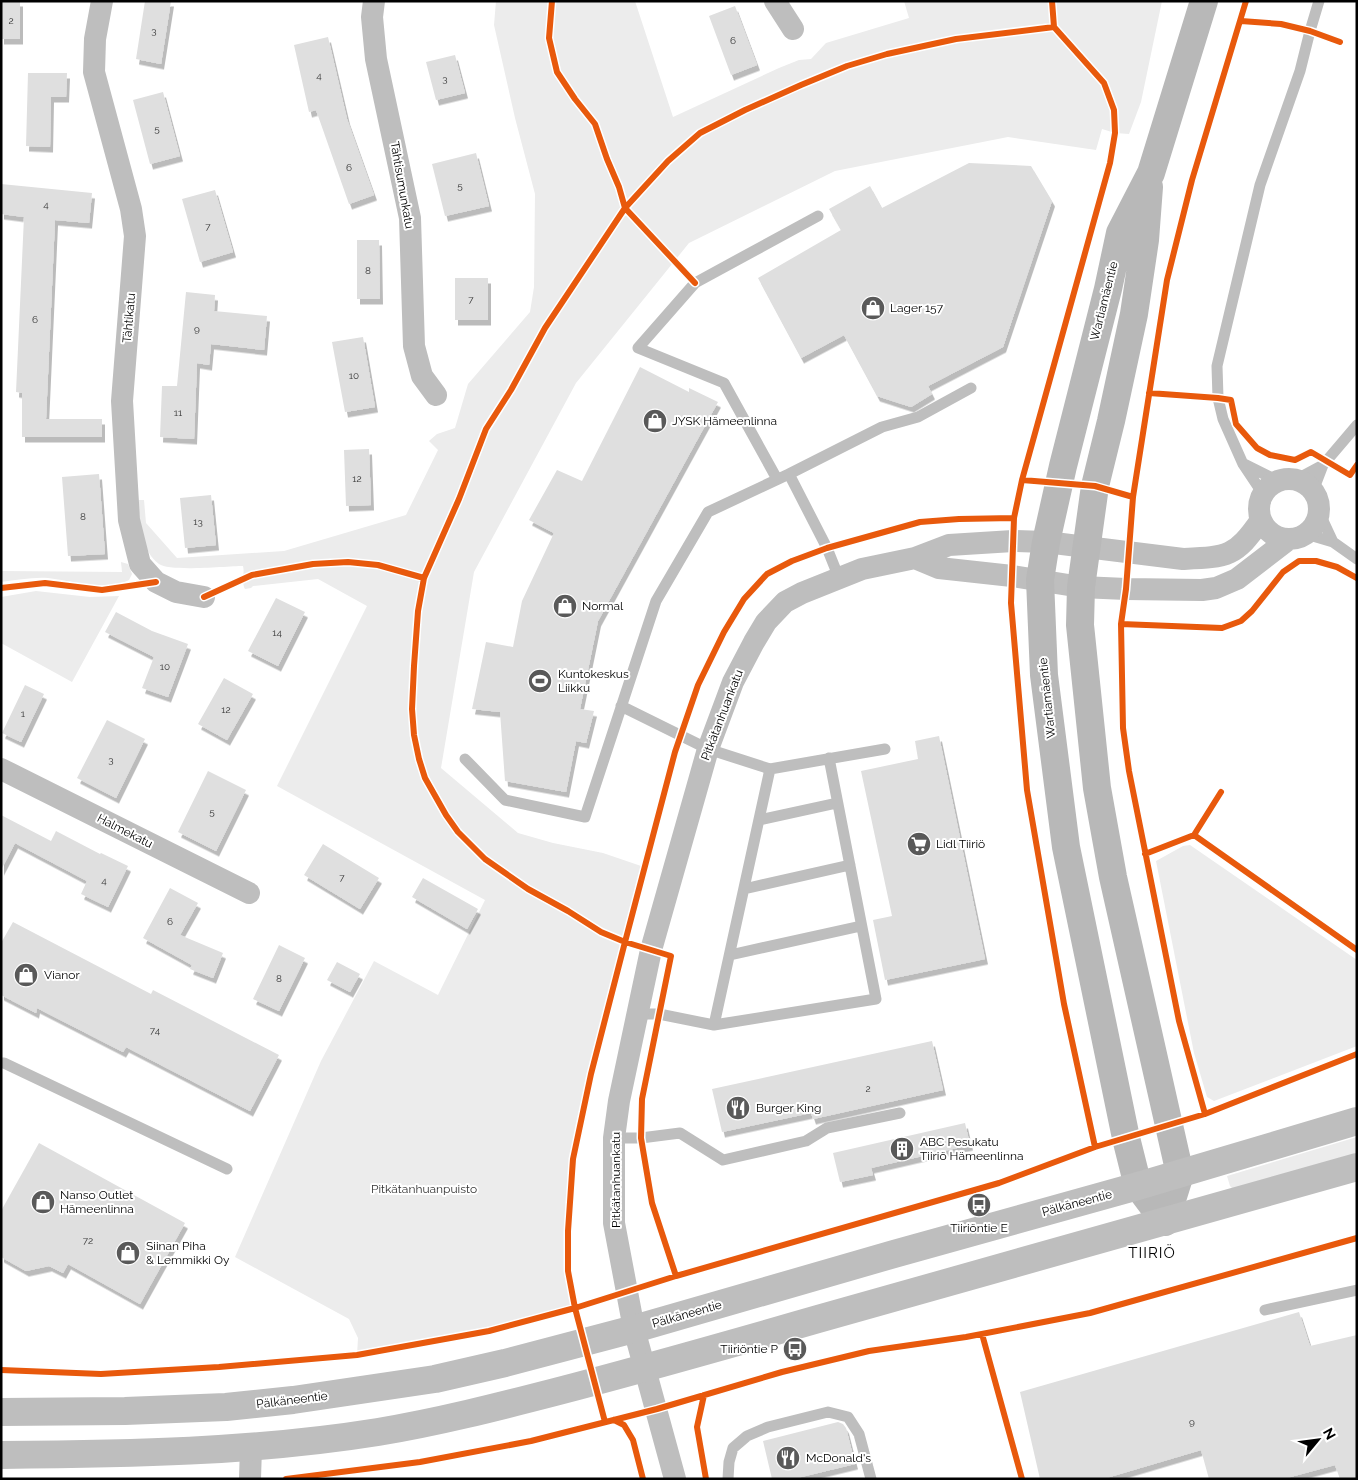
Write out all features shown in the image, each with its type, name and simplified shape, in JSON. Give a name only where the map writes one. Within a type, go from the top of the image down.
[{"type":"main road","name":"Wartiamäentie","points":[[1165,1222],[1138,1186],[1126,1138],[1066,847],[1044,675],[1040,580],[1046,542],[1063,466],[1108,289],[1120,233],[1150,173],[1204,1]]},
{"type":"main road","name":"Wartiamäentie","points":[[1150,173],[1145,240],[1134,314],[1095,486],[1081,586],[1080,625],[1096,788],[1119,905],[1180,1174]]},
{"type":"main road","name":"Pälkäneentie","points":[[1,1412],[125,1411],[226,1407],[293,1400],[435,1379],[505,1363],[634,1329],[1180,1174],[1357,1121]]},
{"type":"main road","points":[[1,1455],[116,1454],[251,1447],[377,1432],[464,1415],[645,1369],[1357,1167]]},
{"type":"main road","points":[[1165,1222],[1180,1174]]},
{"type":"street","name":"Tähtikatu","points":[[102,1],[95,39],[94,72],[130,209],[135,236],[122,401],[129,520],[140,564],[156,582],[176,592],[204,597]]},
{"type":"street","name":"Tähtisumunkatu","points":[[374,1],[372,17],[376,60],[410,218],[414,346],[422,376],[436,395]]},
{"type":"street","points":[[776,1],[793,29]]},
{"type":"street","points":[[915,558],[939,568],[1081,586],[1179,591],[1216,588],[1236,579],[1297,536],[1312,528],[1293,491],[1260,502],[1261,520],[1265,527],[1280,537],[1297,536]]},
{"type":"street","name":"Pitkätanhuankatu","points":[[676,1479],[634,1329],[614,1223],[614,1138],[619,1101],[651,950],[708,749],[733,682],[766,622],[785,602],[802,593],[862,569],[915,558],[949,545],[1046,542],[1184,559],[1223,556],[1238,548],[1261,520]]},
{"type":"street","name":"Halmekatu","points":[[1,769],[249,893]]},
{"type":"street","points":[[250,1479],[251,1447]]},
{"type":"lane","points":[[1319,1],[1300,71],[1260,185],[1217,366],[1218,398],[1222,419],[1243,464],[1293,491],[1333,542],[1357,559]]},
{"type":"lane","points":[[778,479],[724,384],[638,348],[695,283],[818,216]]},
{"type":"lane","points":[[465,759],[505,800],[585,817],[656,601],[708,512],[882,427],[918,417],[971,388]]},
{"type":"lane","points":[[1293,491],[1323,465],[1357,425]]},
{"type":"lane","points":[[1243,464],[1293,491]]},
{"type":"lane","points":[[1293,491],[1323,465]]},
{"type":"lane","points":[[789,474],[827,548],[839,578]]},
{"type":"lane","points":[[1297,536],[1333,542]]},
{"type":"lane","points":[[621,706],[708,749],[770,768],[885,749]]},
{"type":"lane","points":[[638,1014],[659,1014],[714,1025],[876,999],[828,758]]},
{"type":"lane","points":[[714,1025],[770,768]]},
{"type":"lane","points":[[759,820],[837,803]]},
{"type":"lane","points":[[744,889],[850,865]]},
{"type":"lane","points":[[730,955],[861,926]]},
{"type":"lane","points":[[1,1063],[4,1062],[228,1169]]},
{"type":"lane","points":[[614,1138],[640,1138],[680,1133],[722,1160],[806,1141],[827,1128],[900,1113]]},
{"type":"lane","points":[[1266,1310],[1357,1290]]},
{"type":"lane","points":[[728,1479],[729,1462],[733,1448],[747,1436],[768,1427],[828,1412],[848,1417],[860,1434],[870,1479]]},
{"type":"green space","name":"Pitkätanhuanpuisto","points":[[496,1],[635,1],[673,117],[779,68],[799,60],[811,59],[826,43],[909,18],[904,1],[1162,1],[1141,102],[1129,134],[1115,133],[1102,129],[1096,150],[1008,137],[835,171],[689,243],[576,383],[474,572],[441,768],[518,833],[553,843],[603,853],[644,867],[591,1074],[573,1159],[568,1231],[568,1271],[575,1308],[489,1331],[357,1355],[358,1338],[349,1319],[235,1257],[321,1061],[374,961],[438,995],[485,900],[277,786],[367,606],[318,579],[253,586],[245,589],[243,566],[175,568],[159,564],[148,551],[142,534],[138,500],[144,500],[146,523],[177,558],[284,551],[406,515],[438,450],[429,441],[437,434],[455,428],[468,384],[530,312],[534,287],[535,194],[515,118],[494,25]]},
{"type":"green space","points":[[121,562],[128,564],[132,574],[129,580],[110,585],[89,585],[48,578],[1,582],[1,571],[122,572]]},
{"type":"green space","points":[[36,591],[90,597],[119,596],[72,682],[1,643],[1,597]]},
{"type":"green space","points":[[1190,845],[1357,960],[1357,1046],[1214,1101],[1207,1097],[1194,1053],[1156,861],[1183,846]]},
{"type":"green space","points":[[1357,1137],[1357,1155],[1233,1189],[1230,1186],[1227,1176]]},
{"type":"building","points":[[1,1],[20,1],[20,39],[1,39]]},
{"type":"building","points":[[145,1],[171,1],[161,64],[136,59]]},
{"type":"building","points":[[735,6],[757,65],[731,75],[709,16]]},
{"type":"building","points":[[328,37],[347,119],[374,195],[349,204],[316,110],[309,112],[294,45]]},
{"type":"building","points":[[455,55],[465,93],[436,100],[426,62]]},
{"type":"building","points":[[28,73],[67,73],[66,97],[51,97],[50,147],[26,146]]},
{"type":"building","points":[[163,92],[180,156],[150,164],[133,100]]},
{"type":"building","points":[[476,153],[489,206],[445,216],[432,164]]},
{"type":"building","points":[[969,163],[1031,166],[1052,201],[1003,347],[928,386],[932,394],[911,407],[877,396],[844,335],[801,358],[758,278],[841,230],[829,209],[870,186],[882,208]]},
{"type":"building","points":[[1,184],[92,193],[89,223],[55,220],[46,419],[102,419],[102,437],[22,437],[22,393],[16,392],[24,217],[1,214]]},
{"type":"building","points":[[215,190],[233,252],[200,262],[182,199]]},
{"type":"building","points":[[357,240],[379,240],[380,299],[357,299]]},
{"type":"building","points":[[455,278],[488,278],[488,320],[455,320]]},
{"type":"building","points":[[186,292],[215,295],[214,311],[267,316],[264,350],[211,344],[209,365],[197,363],[194,439],[160,437],[162,386],[177,386]]},
{"type":"building","points":[[363,337],[375,407],[345,412],[332,342]]},
{"type":"building","points":[[640,367],[689,392],[689,388],[718,402],[598,621],[580,709],[594,711],[586,743],[576,741],[566,792],[505,781],[500,712],[472,709],[486,642],[513,647],[522,601],[554,533],[529,520],[557,470],[582,481]]},
{"type":"building","points":[[369,449],[371,505],[346,506],[344,450]]},
{"type":"building","points":[[99,474],[105,554],[68,556],[62,477]]},
{"type":"building","points":[[211,495],[216,545],[185,548],[180,498]]},
{"type":"building","points":[[276,598],[305,612],[278,666],[248,651]]},
{"type":"building","points":[[116,612],[152,631],[188,644],[168,697],[142,688],[154,657],[105,632]]},
{"type":"building","points":[[224,678],[253,694],[227,740],[198,724]]},
{"type":"building","points":[[25,685],[44,694],[21,742],[2,733]]},
{"type":"building","points":[[107,720],[145,739],[116,798],[77,778]]},
{"type":"building","name":"Lidl Tiiriö","points":[[939,736],[985,959],[885,980],[873,920],[892,916],[861,771],[918,759],[915,741]]},
{"type":"building","points":[[208,771],[246,790],[216,851],[178,832]]},
{"type":"building","points":[[1,815],[51,841],[56,831],[128,866],[108,907],[81,894],[87,881],[15,843],[1,870]]},
{"type":"building","points":[[323,844],[379,878],[360,909],[304,875]]},
{"type":"building","points":[[423,878],[478,909],[467,929],[412,897]]},
{"type":"building","points":[[170,888],[198,903],[180,935],[223,953],[213,978],[190,969],[192,965],[143,938]]},
{"type":"building","points":[[13,922],[151,994],[153,990],[279,1055],[250,1111],[126,1047],[123,1052],[37,1008],[36,1013],[1,995],[1,943]]},
{"type":"building","points":[[279,945],[305,958],[279,1011],[253,999]]},
{"type":"building","points":[[337,962],[360,974],[350,992],[327,980]]},
{"type":"building","points":[[932,1041],[943,1090],[813,1119],[811,1113],[722,1132],[712,1089]]},
{"type":"building","name":"ABC Pesukatu Tiiriö Hämeenlinna","points":[[965,1123],[970,1145],[871,1168],[873,1175],[840,1182],[833,1153]]},
{"type":"building","points":[[39,1143],[185,1223],[140,1304],[68,1264],[63,1273],[49,1266],[26,1271],[1,1257],[1,1211]]},
{"type":"building","points":[[1299,1312],[1310,1346],[1357,1335],[1357,1479],[1340,1479],[1335,1465],[1283,1479],[1209,1479],[1201,1450],[1103,1479],[1040,1479],[1020,1392]]},
{"type":"building","points":[[838,1422],[846,1428],[855,1464],[793,1479],[772,1479],[763,1441]]},
{"type":"cycle path","points":[[552,1],[549,38],[557,72],[595,124],[625,208],[695,283]]},
{"type":"cycle path","points":[[1052,1],[1054,27],[1104,83],[1114,110],[1115,133],[1110,163],[1022,480],[1014,518],[1011,603],[1027,790],[1064,1004],[1095,1147]]},
{"type":"cycle path","points":[[1205,1114],[1179,1021],[1129,771],[1123,728],[1121,624],[1126,589],[1133,497],[1167,280],[1192,180],[1246,1]]},
{"type":"cycle path","points":[[1241,21],[1281,24],[1310,31],[1340,42]]},
{"type":"cycle path","points":[[676,1276],[652,1203],[641,1138],[642,1099],[671,956],[625,942],[601,932],[528,889],[485,859],[458,832],[446,815],[425,778],[414,735],[412,709],[414,666],[418,611],[424,578],[459,499],[486,429],[511,390],[545,328],[625,208],[668,161],[700,133],[801,85],[847,66],[887,54],[956,39],[1054,27]]},
{"type":"cycle path","points":[[1149,393],[1231,400],[1236,424],[1257,448],[1270,455],[1295,460],[1311,452],[1350,475],[1357,465]]},
{"type":"cycle path","points":[[1022,480],[1095,486],[1133,497]]},
{"type":"cycle path","points":[[605,1422],[575,1308],[568,1271],[568,1231],[573,1159],[591,1074],[675,752],[698,685],[724,632],[744,599],[767,574],[792,561],[827,548],[920,522],[1014,518]]},
{"type":"cycle path","points":[[1121,624],[1222,628],[1241,621],[1252,611],[1283,572],[1299,561],[1316,561],[1337,567],[1357,578]]},
{"type":"cycle path","points":[[204,597],[252,575],[313,564],[348,562],[378,565],[424,578]]},
{"type":"cycle path","points":[[1,588],[45,583],[102,590],[156,582]]},
{"type":"cycle path","points":[[1145,854],[1194,835],[1221,792]]},
{"type":"cycle path","points":[[1194,835],[1357,950]]},
{"type":"cycle path","points":[[1,1370],[101,1374],[219,1367],[357,1355],[489,1331],[575,1308],[676,1276],[999,1183],[1095,1147],[1205,1114],[1357,1054]]},
{"type":"cycle path","points":[[286,1479],[420,1462],[531,1441],[657,1409],[782,1372],[869,1351],[966,1337],[1090,1313],[1357,1238]]},
{"type":"cycle path","points":[[982,1334],[1022,1479]]},
{"type":"cycle path","points":[[704,1395],[697,1427],[706,1479]]},
{"type":"cycle path","points":[[614,1420],[624,1425],[633,1440],[643,1479]]},
{"type":"place","name":"Lager 157","points":[[873,308]]},
{"type":"place","name":"JYSK Hämeenlinna","points":[[655,421]]},
{"type":"place","name":"Normal","points":[[565,606]]},
{"type":"place","name":"Kuntokeskus Liikku","points":[[540,681]]},
{"type":"place","name":"Lidl Tiiriö","points":[[919,844]]},
{"type":"place","name":"Vianor","points":[[26,975]]},
{"type":"place","name":"Burger King","points":[[738,1108]]},
{"type":"place","name":"ABC Pesukatu Tiiriö Hämeenlinna","points":[[902,1149]]},
{"type":"place","name":"Nanso Outlet Hämeenlinna","points":[[43,1202]]},
{"type":"place","name":"Tiiriöntie E","points":[[979,1205]]},
{"type":"place","name":"Siinan Piha & Lemmikki Oy","points":[[128,1253]]},
{"type":"place","name":"Tiiriöntie P","points":[[795,1349]]},
{"type":"place","name":"McDonald's","points":[[788,1458]]},
{"type":"district","name":"TIIRIÖ","points":[[1152,1253]]}]
